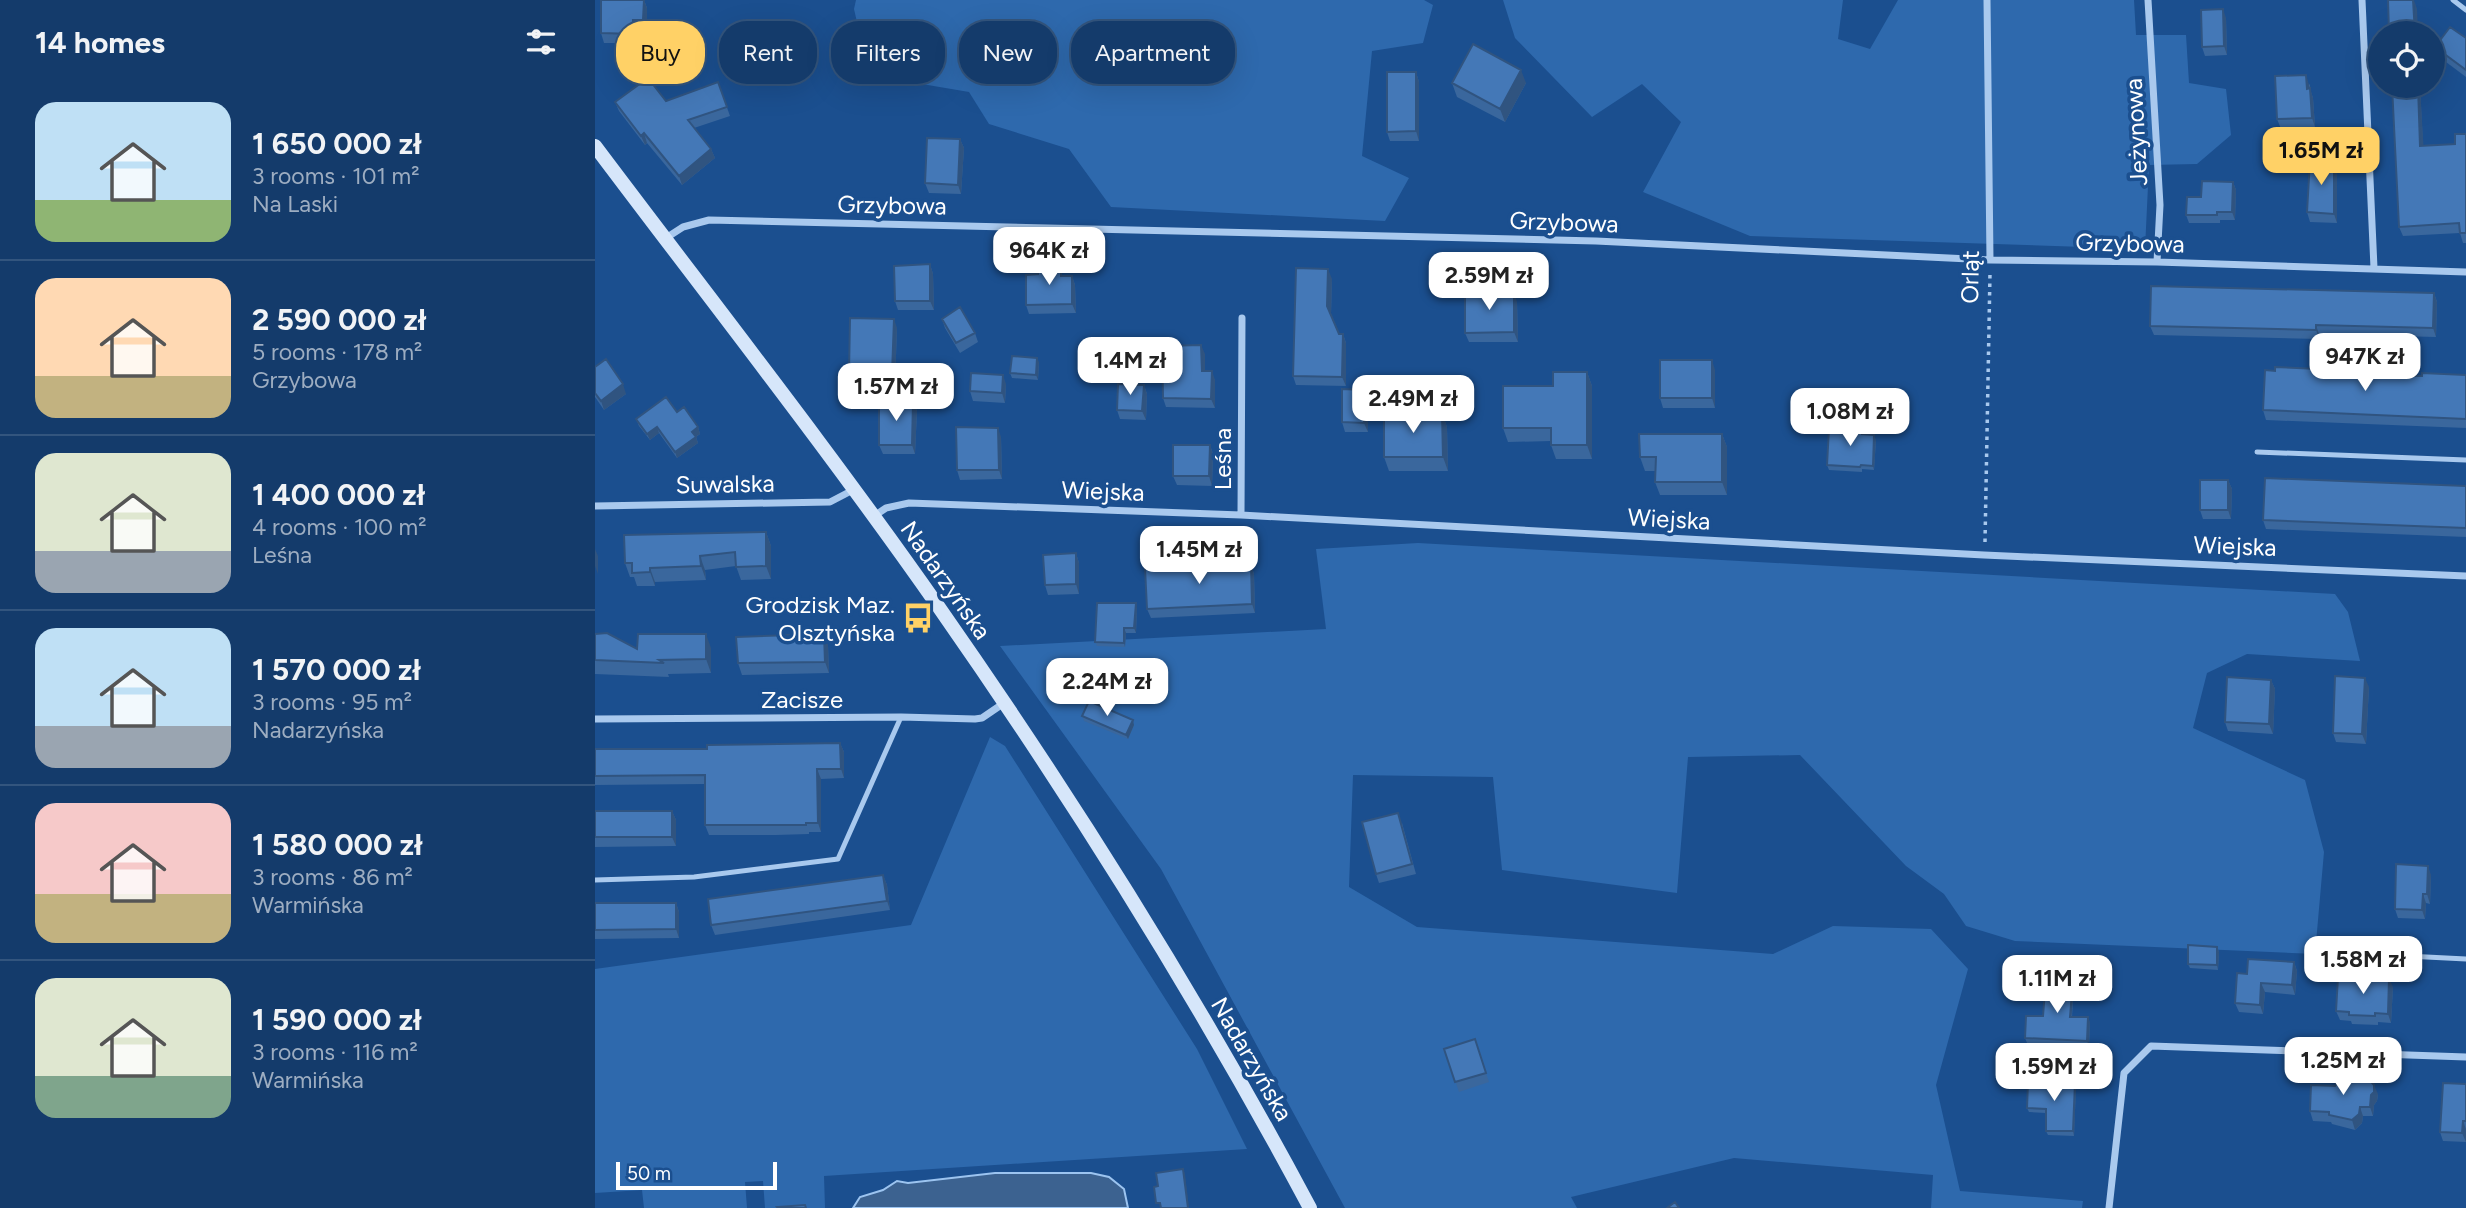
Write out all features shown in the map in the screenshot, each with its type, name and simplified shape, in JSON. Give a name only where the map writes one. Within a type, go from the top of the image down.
[{"type":"street","name":"Orląt","points":[[1987,0],[1990,260]]},
{"type":"street","name":"Jeżynowa","points":[[2148,0],[2160,205],[2157,262]]},
{"type":"street","points":[[2362,0],[2374,268]]},
{"type":"street","name":"Nadarzyńska","points":[[595,146],[874,517],[1005,703],[1090,834],[1213,1035],[1310,1208]]},
{"type":"street","name":"Grzybowa","points":[[665,239],[683,227],[709,220],[1596,241],[1990,260],[2157,262],[2466,272]]},
{"type":"street","name":"Leśna","points":[[1241,515],[1242,318]]},
{"type":"street","name":"Suwalska","points":[[595,506],[830,502],[853,490]]},
{"type":"street","name":"Wiejska","points":[[874,517],[886,508],[909,503],[1241,515],[1985,555],[2466,576]]},
{"type":"street","name":"Zacisze","points":[[595,719],[975,719],[982,718],[1005,703]]},
{"type":"street","points":[[2109,1208],[2124,1073],[2151,1046],[2466,1057]]},
{"type":"lane","points":[[2453,0],[2466,10]]},
{"type":"lane","points":[[2257,452],[2466,460]]},
{"type":"lane","points":[[595,880],[694,877],[838,859],[901,717]]},
{"type":"lane","points":[[2387,955],[2466,959]]},
{"type":"path","name":"Orląt","points":[[1985,555],[1990,260]]},
{"type":"shaded area","points":[[856,0],[1424,0],[1433,5],[1423,43],[1372,51],[1362,156],[1409,178],[1385,221],[1111,207],[1069,149],[989,124],[969,92],[922,84],[945,84],[945,21],[857,21],[854,9]]},
{"type":"shaded area","points":[[1503,0],[1843,0],[1838,39],[1870,49],[1898,0],[2134,0],[2136,35],[2186,35],[2189,83],[2226,89],[2231,135],[2197,164],[2149,165],[2145,249],[1750,236],[1643,192],[1681,122],[1642,84],[1592,117],[1515,38]]},
{"type":"shaded area","points":[[1418,543],[2335,594],[2348,612],[2360,661],[2247,654],[2207,673],[2193,728],[2305,780],[2324,852],[2315,954],[2015,941],[1966,926],[1944,894],[1906,866],[1800,755],[1688,757],[1677,893],[1502,870],[1493,777],[1353,775],[1349,887],[1417,927],[1773,954],[1833,926],[1931,929],[1968,969],[1936,1085],[1960,1191],[2083,1201],[2082,1208],[1931,1208],[1933,1175],[1734,1158],[1571,1197],[1577,1208],[1345,1208],[1161,869],[1000,646],[1326,629],[1316,549]]},
{"type":"shaded area","points":[[990,737],[1005,746],[1197,1049],[1247,1149],[824,1176],[825,1208],[765,1208],[763,1181],[745,1182],[747,1208],[644,1208],[642,1190],[595,1193],[595,969],[911,925]]},
{"type":"shaded area","points":[[995,1173],[1091,1173],[1109,1177],[1124,1189],[1128,1208],[853,1208],[860,1197],[883,1190],[897,1181],[908,1183]]},
{"type":"building","points":[[601,0],[644,0],[643,20],[616,21],[616,33],[601,33]]},
{"type":"building","points":[[2388,0],[2413,0],[2414,21],[2389,21]]},
{"type":"building","points":[[2223,9],[2224,46],[2202,47],[2201,10]]},
{"type":"building","points":[[2450,27],[2466,38],[2466,70],[2445,54],[2445,34]]},
{"type":"building","points":[[1473,44],[1521,70],[1500,109],[1452,83]]},
{"type":"building","points":[[1387,72],[1416,72],[1416,131],[1387,132]]},
{"type":"building","points":[[2306,75],[2307,89],[2310,88],[2312,118],[2277,119],[2275,76]]},
{"type":"building","points":[[718,82],[727,107],[688,120],[711,149],[679,176],[644,133],[641,136],[615,102],[640,84],[653,84],[666,101]]},
{"type":"building","points":[[2393,98],[2418,98],[2420,146],[2455,144],[2455,134],[2466,134],[2466,233],[2460,233],[2459,223],[2399,227]]},
{"type":"building","points":[[927,138],[960,139],[958,185],[925,183]]},
{"type":"building","points":[[2310,160],[2334,160],[2334,214],[2307,212]]},
{"type":"building","points":[[2202,181],[2233,182],[2232,212],[2186,215],[2187,197],[2201,197]]},
{"type":"building","points":[[930,264],[930,301],[895,301],[894,266]]},
{"type":"building","points":[[1038,266],[1061,266],[1061,276],[1072,276],[1072,304],[1026,305],[1026,275],[1038,274]]},
{"type":"building","points":[[1296,268],[1328,269],[1327,306],[1339,334],[1343,334],[1342,377],[1293,376]]},
{"type":"building","points":[[2151,286],[2434,293],[2433,328],[2316,325],[2316,330],[2150,326]]},
{"type":"building","points":[[1465,292],[1514,292],[1514,332],[1465,333]]},
{"type":"building","points":[[960,307],[975,333],[956,343],[942,319]]},
{"type":"building","points":[[850,318],[894,319],[892,374],[849,373]]},
{"type":"building","points":[[1201,345],[1202,371],[1212,371],[1211,399],[1163,398],[1162,346]]},
{"type":"building","points":[[1012,356],[1037,358],[1036,375],[1010,373]]},
{"type":"building","points":[[606,359],[623,384],[601,401],[595,393],[595,367]]},
{"type":"building","points":[[1660,360],[1712,360],[1712,398],[1660,398]]},
{"type":"building","points":[[2275,367],[2383,372],[2382,375],[2466,375],[2466,419],[2263,410],[2265,370],[2275,371]]},
{"type":"building","points":[[1553,372],[1587,372],[1587,445],[1551,445],[1551,428],[1503,428],[1503,386],[1553,386]]},
{"type":"building","points":[[971,373],[1003,375],[1002,393],[970,391]]},
{"type":"building","points":[[1118,384],[1144,385],[1142,411],[1117,410]]},
{"type":"building","points":[[1342,389],[1365,390],[1364,423],[1342,422]]},
{"type":"building","points":[[666,397],[677,412],[684,407],[698,427],[692,432],[696,437],[675,452],[657,427],[647,434],[636,419]]},
{"type":"building","points":[[879,401],[913,402],[912,445],[879,445]]},
{"type":"building","points":[[1384,413],[1442,413],[1443,457],[1384,457]]},
{"type":"building","points":[[956,427],[998,428],[999,470],[957,470]]},
{"type":"building","points":[[1829,428],[1862,430],[1862,434],[1874,435],[1873,466],[1827,465]]},
{"type":"building","points":[[1639,434],[1722,434],[1722,482],[1655,482],[1656,457],[1640,457]]},
{"type":"building","points":[[1173,445],[1210,445],[1209,476],[1173,476]]},
{"type":"building","points":[[2265,478],[2466,486],[2466,528],[2263,520]]},
{"type":"building","points":[[2200,480],[2228,480],[2228,510],[2200,510]]},
{"type":"building","points":[[766,532],[766,566],[736,567],[735,552],[700,556],[701,566],[650,568],[650,572],[632,573],[632,563],[625,563],[624,535]]},
{"type":"building","points":[[1076,553],[1076,584],[1045,585],[1043,555]]},
{"type":"building","points":[[1251,564],[1252,604],[1147,609],[1145,568]]},
{"type":"building","points":[[1097,603],[1136,603],[1134,628],[1124,628],[1124,643],[1095,642]]},
{"type":"building","points":[[607,633],[637,649],[638,634],[706,634],[706,659],[659,660],[664,663],[595,660],[595,634]]},
{"type":"building","points":[[824,634],[825,662],[738,663],[736,637]]},
{"type":"building","points":[[2335,676],[2365,678],[2362,734],[2333,733]]},
{"type":"building","points":[[2227,677],[2271,680],[2269,724],[2225,722]]},
{"type":"building","points":[[1089,701],[1133,720],[1126,735],[1082,716]]},
{"type":"building","points":[[840,743],[841,769],[817,769],[818,823],[806,825],[705,825],[705,775],[595,776],[595,749],[707,749],[707,745]]},
{"type":"building","points":[[595,811],[672,811],[672,837],[595,837]]},
{"type":"building","points":[[1398,813],[1412,864],[1376,874],[1362,822]]},
{"type":"building","points":[[2396,864],[2428,866],[2427,894],[2423,894],[2422,910],[2395,909]]},
{"type":"building","points":[[883,875],[887,901],[711,925],[708,899]]},
{"type":"building","points":[[595,903],[676,903],[676,929],[595,930]]},
{"type":"building","points":[[2188,945],[2217,947],[2217,965],[2188,964]]},
{"type":"building","points":[[2248,959],[2294,962],[2292,985],[2261,983],[2260,1005],[2235,1003],[2237,973],[2247,974]]},
{"type":"building","points":[[2338,977],[2389,978],[2388,1014],[2349,1015],[2349,1012],[2336,1011]]},
{"type":"building","points":[[2046,978],[2073,980],[2070,1017],[2088,1017],[2087,1041],[2025,1038],[2026,1016],[2043,1016]]},
{"type":"building","points":[[1475,1039],[1486,1073],[1455,1082],[1444,1049]]},
{"type":"building","points":[[2341,1076],[2367,1077],[2374,1085],[2370,1107],[2360,1107],[2359,1114],[2352,1120],[2329,1115],[2329,1112],[2310,1111],[2311,1085],[2335,1086]]},
{"type":"building","points":[[2028,1082],[2075,1082],[2073,1131],[2046,1131],[2046,1109],[2027,1108]]},
{"type":"building","points":[[2443,1083],[2466,1084],[2466,1121],[2463,1121],[2462,1133],[2440,1132]]},
{"type":"building","points":[[1183,1169],[1188,1208],[1161,1208],[1160,1203],[1156,1203],[1156,1173]]},
{"type":"building","points":[[1675,1202],[1679,1208],[1667,1208]]},
{"type":"building","points":[[805,1205],[806,1208],[777,1207]]},
{"type":"place","name":"Grodzisk Maz. Olsztyńska","points":[[918,618]]}]
